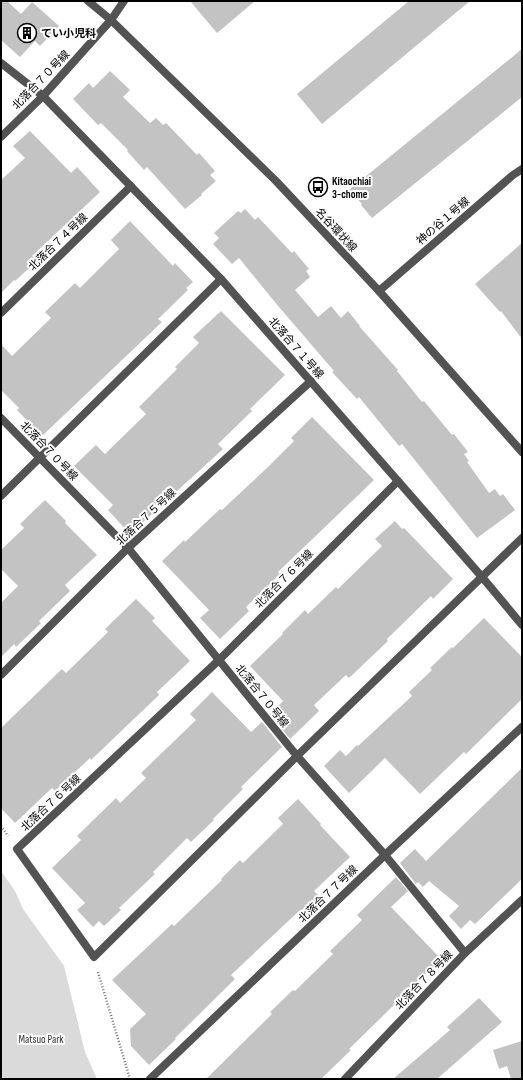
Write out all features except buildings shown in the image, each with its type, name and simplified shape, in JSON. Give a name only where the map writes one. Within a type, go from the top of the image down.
[{"type":"street","name":"名谷環状線","points":[[88,1],[111,20],[276,181],[379,291],[522,452]]},
{"type":"street","points":[[111,20],[124,1]]},
{"type":"street","name":"北落合７０号線","points":[[1,137],[43,96],[111,20]]},
{"type":"street","name":"北落合７１号線","points":[[1,63],[43,96],[221,279],[482,577],[522,625]]},
{"type":"street","name":"神の谷１号線","points":[[379,291],[513,175],[522,169]]},
{"type":"street","name":"北落合７４号線","points":[[1,313],[131,186]]},
{"type":"street","points":[[1,496],[221,279]]},
{"type":"street","name":"北落合７５号線","points":[[1,675],[128,548],[311,381]]},
{"type":"street","name":"北落合７０号線","points":[[1,418],[128,548],[297,756],[385,855],[465,953]]},
{"type":"street","name":"北落合７６号線","points":[[94,957],[17,849],[219,660],[398,481]]},
{"type":"street","points":[[94,957],[297,756],[522,538]]},
{"type":"street","name":"北落合７７号線","points":[[150,1079],[522,727]]},
{"type":"street","name":"北落合７８号線","points":[[345,1079],[465,953],[522,900]]},
{"type":"path","points":[[94,957],[130,1079]]},
{"type":"green space","name":"Matsuo Park","points":[[1,871],[15,891],[23,909],[64,966],[85,1052],[97,1079],[1,1079]]},
{"type":"place","name":"てい小児科","points":[[27,33]]},
{"type":"place","name":"Kitaochiai 3-chome","points":[[318,187]]}]
